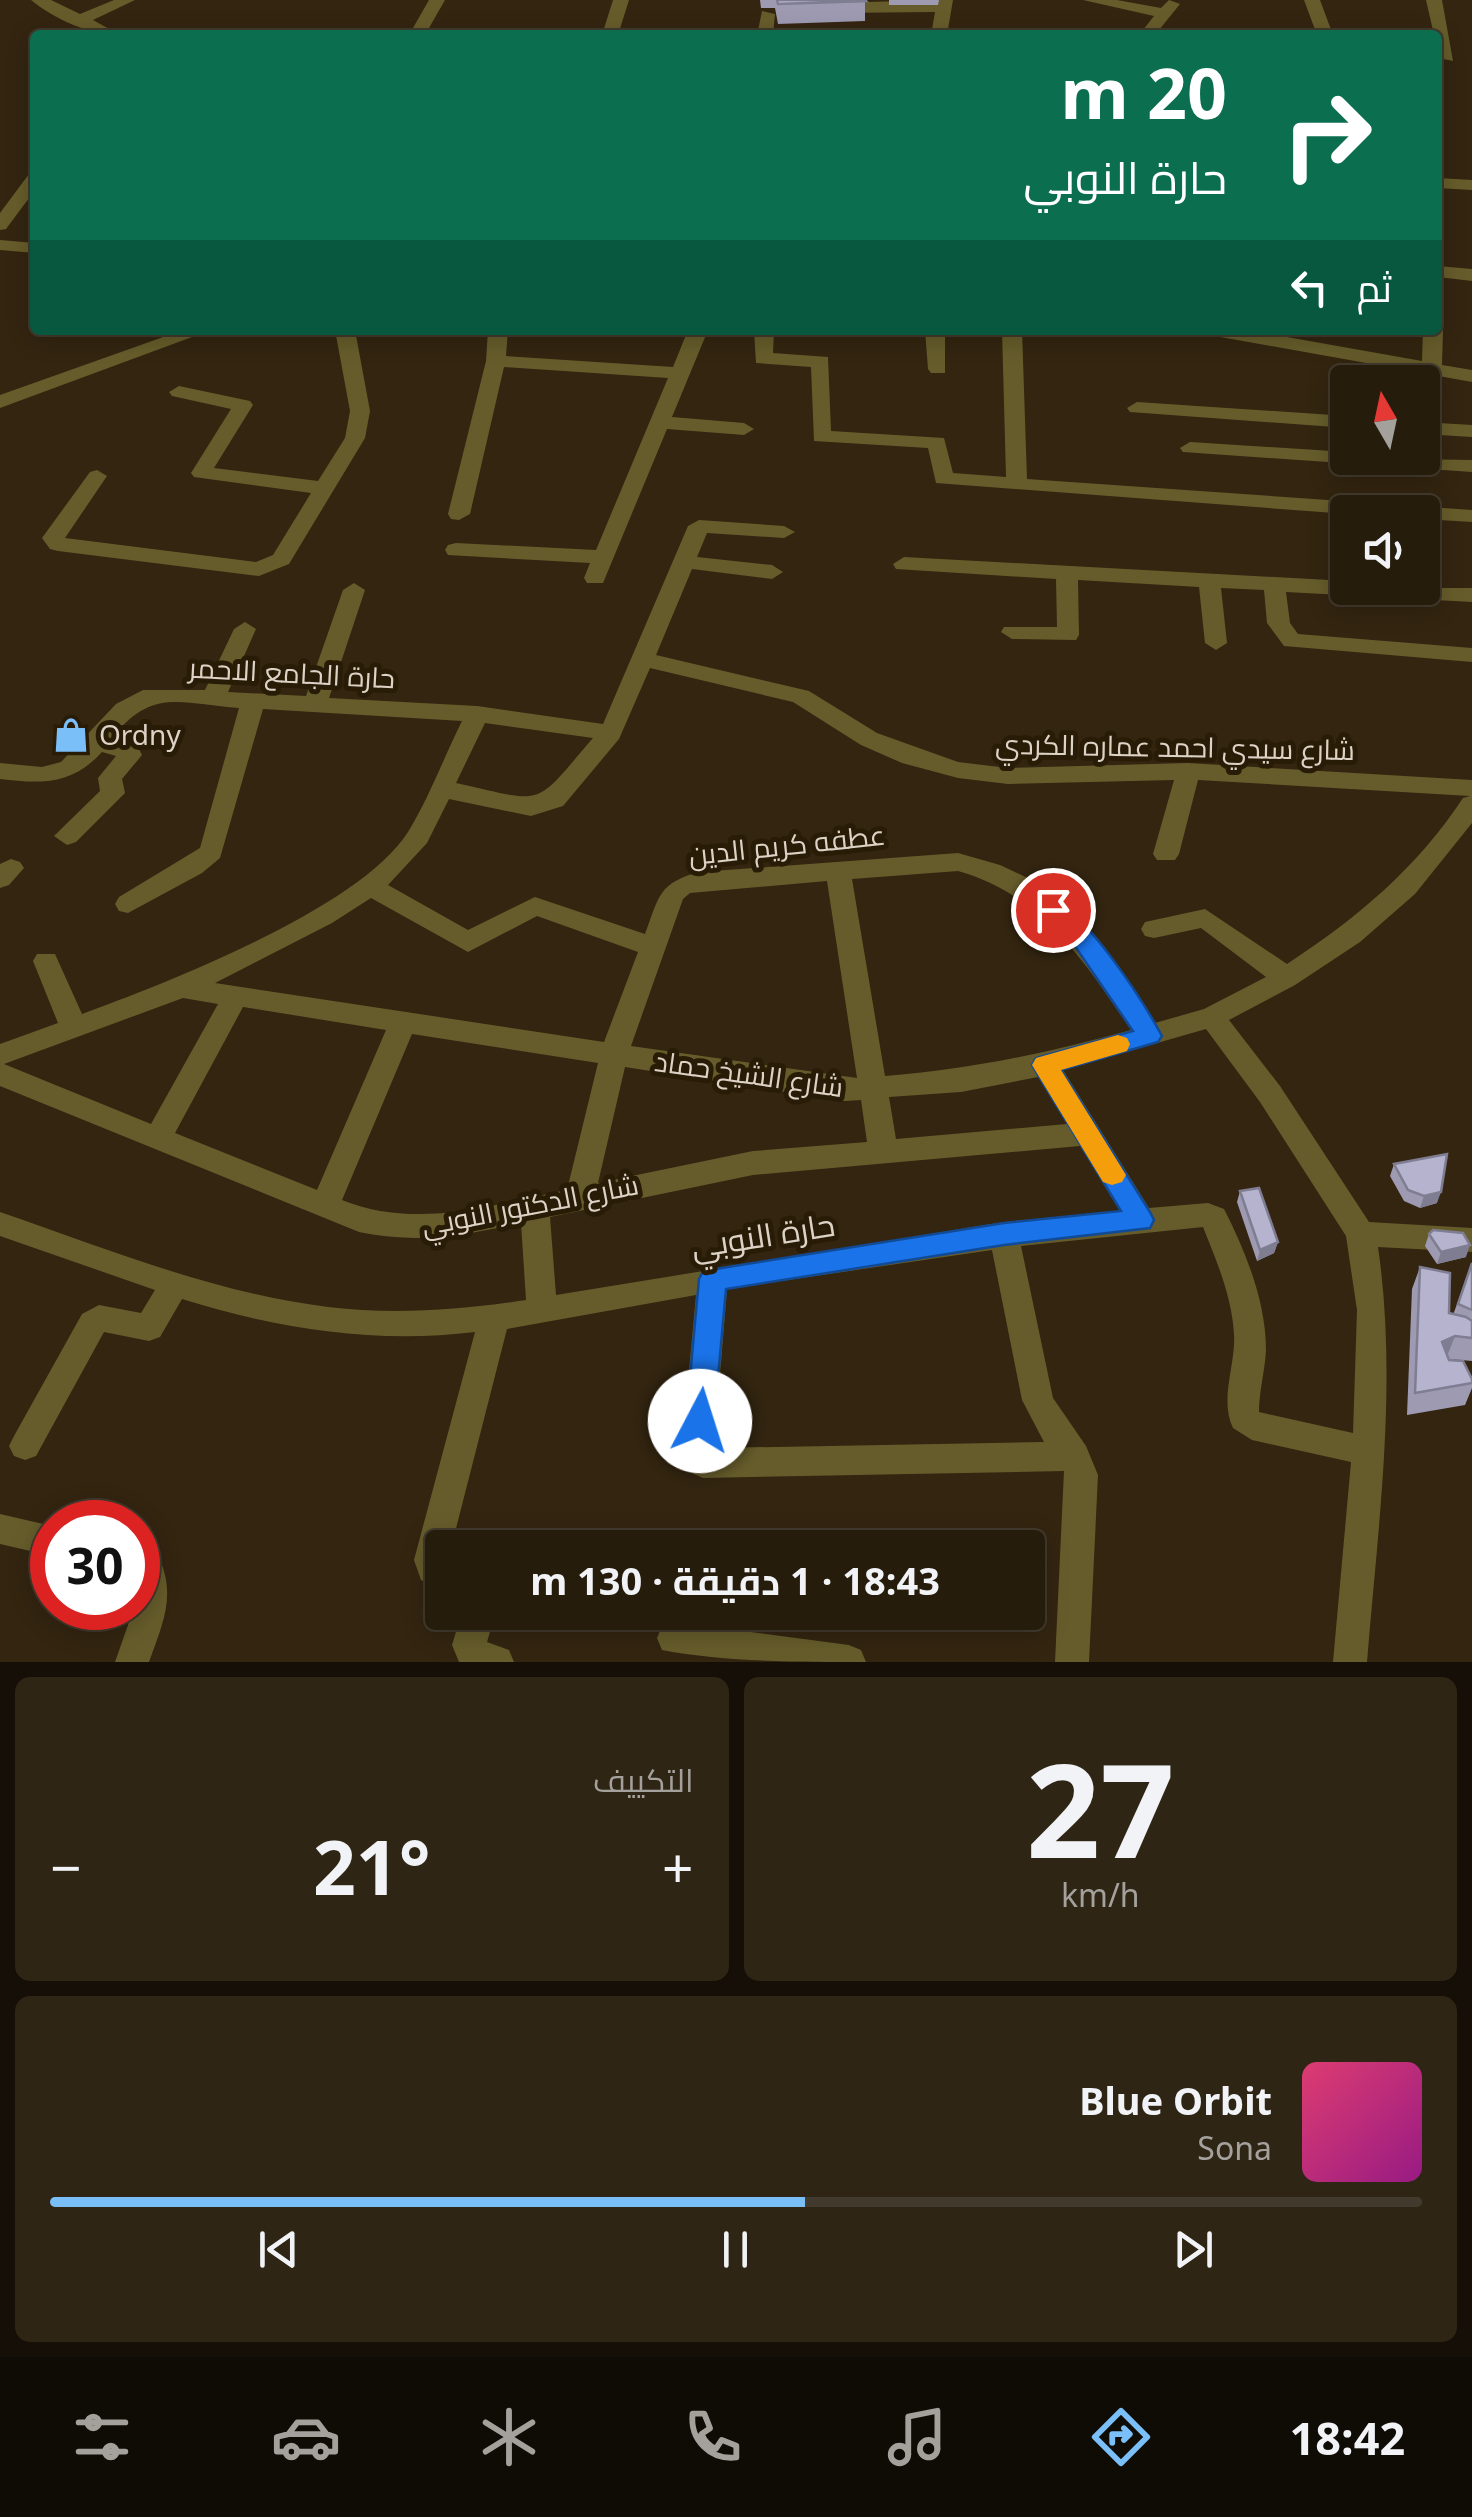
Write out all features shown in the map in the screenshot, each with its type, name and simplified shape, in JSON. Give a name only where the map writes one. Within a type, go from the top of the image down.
[{"type":"street","points":[[38,0],[100,30]]},
{"type":"street","points":[[77,21],[126,0]]},
{"type":"street","points":[[419,30],[437,0]]},
{"type":"street","points":[[612,30],[622,0]]},
{"type":"street","points":[[1091,0],[1170,7]]},
{"type":"street","points":[[1312,0],[1323,30]]},
{"type":"street","points":[[1434,0],[1441,30]]},
{"type":"street","points":[[825,8],[944,3],[941,30]]},
{"type":"street","points":[[1151,30],[1170,7]]},
{"type":"street","points":[[766,30],[768,14]]},
{"type":"street","points":[[1442,33],[1448,58]]},
{"type":"street","points":[[1442,183],[1472,184]]},
{"type":"street","points":[[0,225],[30,185]]},
{"type":"street","points":[[0,195],[22,196]]},
{"type":"street","points":[[0,245],[30,248]]},
{"type":"street","points":[[1442,272],[1472,275]]},
{"type":"street","points":[[2,406],[188,335]]},
{"type":"street","points":[[97,476],[57,530],[53,538],[58,544],[259,568],[281,558],[348,452],[359,425],[347,335]]},
{"type":"street","points":[[459,514],[496,361],[498,335]]},
{"type":"street","points":[[456,550],[600,568],[696,335]]},
{"type":"street","points":[[764,335],[763,359],[821,362],[821,438],[938,442],[943,478],[1472,516]]},
{"type":"street","points":[[935,335],[938,369]]},
{"type":"street","points":[[1012,335],[1016,482]]},
{"type":"street","points":[[1242,335],[1405,365]]},
{"type":"street","points":[[1432,365],[1433,335]]},
{"type":"street","points":[[496,361],[678,373]]},
{"type":"street","points":[[1440,371],[1472,376]]},
{"type":"street","points":[[180,392],[239,403],[243,409],[201,473],[326,488]]},
{"type":"street","points":[[1136,408],[1330,421]]},
{"type":"street","points":[[658,422],[744,428]]},
{"type":"street","points":[[1440,429],[1472,431]]},
{"type":"street","points":[[1190,448],[1472,466]]},
{"type":"street","points":[[443,789],[532,808],[554,800],[612,734],[700,526],[784,532]]},
{"type":"street","points":[[685,562],[772,572]]},
{"type":"street","points":[[904,564],[1472,596]]},
{"type":"street","points":[[1012,632],[1068,635],[1068,573]]},
{"type":"street","points":[[1209,581],[1216,643]]},
{"type":"street","points":[[1275,584],[1277,624],[1281,634],[1292,641],[1472,655]]},
{"type":"street","points":[[314,704],[354,590]]},
{"type":"street","points":[[213,698],[245,629]]},
{"type":"street","name":"شارع سيدي احمد عماره الكردي","points":[[643,658],[801,696],[869,739],[911,758],[958,770],[1008,776],[1188,771],[1472,788]]},
{"type":"street","name":"حارة الجامع الاحمر","points":[[0,772],[56,774],[76,765],[139,697],[478,714],[612,734]]},
{"type":"street","points":[[128,904],[193,867],[211,852],[252,701]]},
{"type":"street","points":[[0,1055],[182,988],[323,916],[370,886],[394,867],[418,837],[478,714]]},
{"type":"street","points":[[67,836],[113,793],[110,778],[130,755],[128,751],[96,742]]},
{"type":"street","points":[[1166,854],[1188,771]]},
{"type":"street","name":"شارع الشيخ حماد","points":[[182,988],[845,1090],[961,1082],[1045,1065],[1212,1017],[1286,978],[1351,935],[1406,888],[1449,839],[1472,804]]},
{"type":"street","name":"عطفه كريم الدين","points":[[580,1196],[614,1054],[672,895],[680,886],[699,881],[958,862],[994,870],[1053,910],[1078,933],[1150,1036]]},
{"type":"street","points":[[838,871],[883,1150]]},
{"type":"street","points":[[370,886],[468,942],[534,906],[653,947]]},
{"type":"street","points":[[1154,930],[1205,918],[1286,978]]},
{"type":"street","points":[[46,961],[74,1028]]},
{"type":"street","points":[[158,1138],[236,996]]},
{"type":"street","points":[[1212,1017],[1270,1094],[1360,1234],[1372,1310],[1368,1451],[1350,1662]]},
{"type":"street","points":[[325,1206],[403,1022]]},
{"type":"street","points":[[1045,1065],[1141,1220]]},
{"type":"street","name":"شارع الدكتور النوبي","points":[[0,1074],[360,1220],[401,1228],[444,1227],[753,1163],[1087,1134]]},
{"type":"street","points":[[535,1207],[542,1310]]},
{"type":"street","name":"حارة النوبي","points":[[0,1224],[250,1306],[312,1318],[376,1324],[494,1319],[713,1279],[1004,1234],[1208,1215],[1214,1218],[1240,1281],[1246,1310],[1250,1352],[1244,1418],[1252,1426],[1368,1451]]},
{"type":"street","points":[[1004,1234],[1038,1400],[1053,1429],[1076,1456],[1082,1476],[1072,1662]]},
{"type":"street","points":[[1360,1234],[1472,1240]]},
{"type":"street","points":[[713,1279],[697,1457],[703,1463],[1076,1456]]},
{"type":"street","points":[[25,1446],[94,1323],[99,1318],[150,1328],[176,1282]]},
{"type":"street","points":[[438,1530],[494,1319]]},
{"type":"street","points":[[0,1529],[30,1535]]},
{"type":"street","points":[[132,1662],[143,1630]]},
{"type":"street","points":[[474,1630],[470,1645],[473,1655],[497,1662]]},
{"type":"street","points":[[674,1638],[849,1662]]},
{"type":"building","points":[[777,0],[865,0],[866,1],[778,4]]},
{"type":"building","points":[[1447,1154],[1441,1192],[1424,1196],[1408,1190],[1394,1164]]},
{"type":"building","points":[[1259,1188],[1278,1242],[1260,1250],[1240,1191]]},
{"type":"building","points":[[1433,1230],[1463,1233],[1470,1245],[1441,1252],[1429,1234]]},
{"type":"building","points":[[1472,1263],[1472,1310],[1458,1304]]},
{"type":"building","points":[[1420,1267],[1450,1273],[1449,1313],[1472,1321],[1472,1338],[1455,1336],[1442,1342],[1449,1360],[1463,1361],[1472,1383],[1415,1393]]},
{"type":"slow traffic","points":[[1112,1175],[1045,1065],[1118,1044]]},
{"type":"place","name":"Ordny","points":[[71,735]]},
{"type":"route","points":[[700,1421],[713,1279],[1004,1234],[1141,1220],[1045,1065],[1150,1036],[1078,933],[1053,910]]}]
